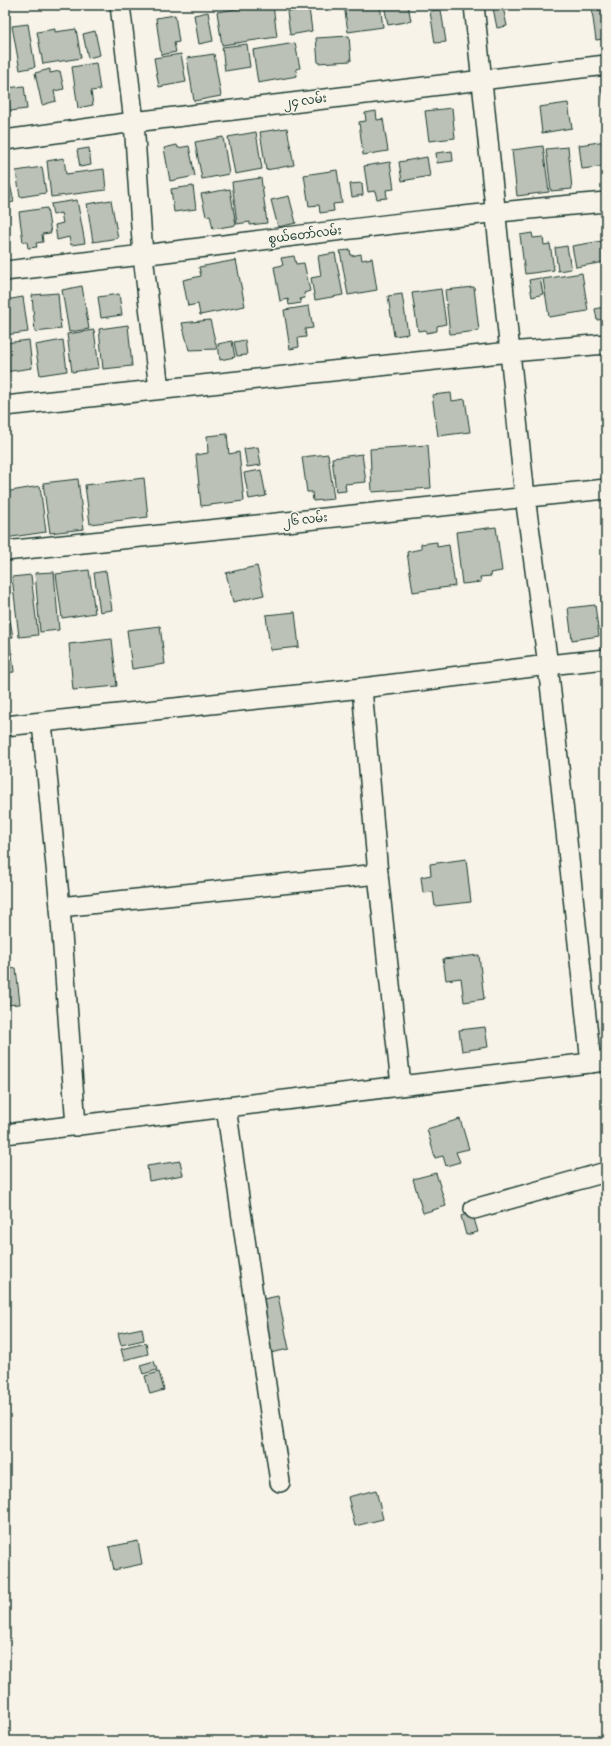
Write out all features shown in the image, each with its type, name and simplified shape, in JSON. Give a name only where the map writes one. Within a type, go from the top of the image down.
[{"type":"street","points":[[120,5],[134,122],[143,256],[159,389]]},
{"type":"street","points":[[5,1134],[599,1062],[525,497],[474,5]]},
{"type":"street","name":"၂၄ လမ်း","points":[[5,140],[134,122],[606,65]]},
{"type":"street","name":"စွယ်တော်လမ်း","points":[[5,270],[143,256],[495,212],[606,202]]},
{"type":"street","points":[[5,406],[510,352],[606,344]]},
{"type":"street","name":"၂၆ လမ်း","points":[[5,551],[606,489]]},
{"type":"street","points":[[5,726],[362,688],[548,664],[606,659]]},
{"type":"street","points":[[362,688],[378,874],[401,1085]]},
{"type":"street","points":[[42,723],[60,907],[76,1126]]},
{"type":"street","points":[[60,907],[378,874]]},
{"type":"street","points":[[226,1107],[280,1482]]},
{"type":"street","points":[[474,1209],[606,1172]]},
{"type":"building","points":[[262,5],[273,5],[277,37],[222,45],[217,12]]},
{"type":"building","points":[[344,5],[380,5],[383,27],[348,32]]},
{"type":"building","points":[[384,5],[408,5],[411,21],[388,25]]},
{"type":"building","points":[[599,5],[606,5],[606,50],[603,39],[596,40],[592,11],[600,10]]},
{"type":"building","points":[[503,7],[507,26],[497,28],[493,8]]},
{"type":"building","points":[[309,8],[312,31],[290,35],[287,12]]},
{"type":"building","points":[[441,10],[446,42],[435,43],[430,11]]},
{"type":"building","points":[[208,12],[213,41],[199,44],[194,15]]},
{"type":"building","points":[[175,15],[179,42],[174,43],[176,52],[161,55],[156,18]]},
{"type":"building","points":[[28,24],[35,67],[20,70],[12,26]]},
{"type":"building","points":[[55,29],[55,32],[76,29],[81,58],[43,64],[37,32]]},
{"type":"building","points":[[95,31],[100,55],[88,58],[83,34]]},
{"type":"building","points":[[349,36],[351,61],[318,63],[316,38]]},
{"type":"building","points":[[295,43],[300,68],[296,69],[297,76],[258,83],[253,50]]},
{"type":"building","points":[[247,44],[250,67],[225,71],[222,47]]},
{"type":"building","points":[[181,54],[186,82],[159,87],[154,58]]},
{"type":"building","points":[[214,54],[221,96],[194,101],[187,58]]},
{"type":"building","points":[[96,63],[100,90],[91,91],[93,105],[78,108],[72,67]]},
{"type":"building","points":[[50,69],[50,73],[60,71],[64,89],[54,91],[56,101],[42,105],[35,73]]},
{"type":"building","points":[[24,86],[27,109],[10,111],[7,88]]},
{"type":"building","points":[[606,86],[606,116],[602,87]]},
{"type":"building","points":[[568,103],[572,128],[542,133],[539,107]]},
{"type":"building","points":[[452,108],[455,138],[429,141],[425,111]]},
{"type":"building","points":[[376,111],[377,120],[383,119],[388,151],[363,155],[359,122],[366,121],[365,113]]},
{"type":"building","points":[[287,128],[294,165],[266,170],[260,132]]},
{"type":"building","points":[[256,132],[262,169],[235,174],[228,137]]},
{"type":"building","points":[[223,137],[229,174],[202,179],[195,142]]},
{"type":"building","points":[[606,141],[606,166],[582,169],[579,145]]},
{"type":"building","points":[[177,145],[178,148],[189,146],[195,176],[170,181],[164,148]]},
{"type":"building","points":[[543,146],[549,192],[517,196],[512,150]]},
{"type":"building","points":[[568,147],[572,189],[551,191],[546,149]]},
{"type":"building","points":[[89,148],[91,165],[80,167],[77,150]]},
{"type":"building","points":[[452,151],[453,161],[437,163],[436,153]]},
{"type":"building","points":[[427,157],[430,176],[402,181],[399,162]]},
{"type":"building","points":[[64,158],[66,174],[104,169],[106,190],[51,197],[47,161]]},
{"type":"building","points":[[390,162],[394,189],[386,190],[387,198],[377,199],[375,191],[368,192],[364,166]]},
{"type":"building","points":[[42,167],[46,193],[20,197],[16,171]]},
{"type":"building","points":[[337,170],[342,203],[333,204],[334,211],[320,213],[319,205],[309,206],[304,175]]},
{"type":"building","points":[[261,178],[267,223],[250,225],[250,222],[237,224],[232,182]]},
{"type":"building","points":[[362,183],[363,195],[352,197],[350,184]]},
{"type":"building","points":[[10,184],[14,202],[5,204],[5,185]]},
{"type":"building","points":[[193,186],[196,209],[174,212],[171,189]]},
{"type":"building","points":[[230,189],[236,225],[213,229],[210,215],[206,216],[201,194]]},
{"type":"building","points":[[289,196],[296,223],[278,227],[271,200]]},
{"type":"building","points":[[77,200],[85,243],[71,245],[69,237],[57,240],[55,225],[63,223],[61,213],[53,215],[51,204]]},
{"type":"building","points":[[111,200],[118,238],[93,242],[87,204]]},
{"type":"building","points":[[47,208],[51,233],[42,234],[43,242],[36,243],[37,247],[28,248],[27,242],[23,242],[19,212]]},
{"type":"building","points":[[532,233],[533,238],[543,237],[544,245],[550,244],[554,270],[525,274],[520,235]]},
{"type":"building","points":[[602,241],[605,262],[576,267],[572,246]]},
{"type":"building","points":[[567,246],[571,269],[558,271],[555,248]]},
{"type":"building","points":[[350,250],[351,256],[361,254],[362,260],[372,258],[377,290],[348,295],[340,251]]},
{"type":"building","points":[[335,253],[343,295],[315,300],[311,278],[321,276],[318,256]]},
{"type":"building","points":[[294,256],[296,264],[304,263],[310,291],[304,293],[305,298],[300,299],[301,303],[289,305],[288,299],[280,301],[274,267],[283,265],[281,258]]},
{"type":"building","points":[[236,260],[245,306],[200,315],[198,304],[188,306],[183,280],[201,276],[199,267]]},
{"type":"building","points":[[582,273],[588,311],[549,317],[543,279]]},
{"type":"building","points":[[540,278],[543,294],[532,297],[529,280]]},
{"type":"building","points":[[82,286],[89,329],[69,332],[62,290]]},
{"type":"building","points":[[474,287],[479,331],[450,334],[445,290]]},
{"type":"building","points":[[441,289],[446,324],[437,326],[437,331],[426,333],[426,330],[418,331],[412,293]]},
{"type":"building","points":[[58,293],[61,329],[35,332],[32,295]]},
{"type":"building","points":[[119,294],[122,315],[101,318],[98,297]]},
{"type":"building","points":[[402,294],[408,334],[394,336],[388,296]]},
{"type":"building","points":[[23,297],[28,332],[5,335],[5,300]]},
{"type":"building","points":[[309,306],[313,328],[305,329],[306,337],[298,338],[299,347],[290,349],[284,310]]},
{"type":"building","points":[[606,306],[606,319],[597,320],[595,309]]},
{"type":"building","points":[[210,320],[217,349],[189,350],[182,323]]},
{"type":"building","points":[[128,325],[132,366],[103,369],[99,329]]},
{"type":"building","points":[[94,330],[99,368],[72,372],[67,334]]},
{"type":"building","points":[[29,340],[32,368],[5,372],[5,343]]},
{"type":"building","points":[[63,340],[67,371],[40,375],[35,345]]},
{"type":"building","points":[[245,340],[247,355],[237,356],[234,342]]},
{"type":"building","points":[[232,341],[235,357],[220,360],[218,344]]},
{"type":"building","points":[[451,393],[452,401],[465,399],[470,432],[438,436],[432,395]]},
{"type":"building","points":[[227,434],[229,454],[239,452],[244,501],[201,506],[196,455],[208,453],[207,436]]},
{"type":"building","points":[[428,445],[431,488],[372,492],[370,449]]},
{"type":"building","points":[[258,447],[261,465],[247,467],[244,449]]},
{"type":"building","points":[[328,454],[334,499],[313,501],[312,492],[307,492],[302,457]]},
{"type":"building","points":[[362,454],[366,482],[345,484],[346,491],[336,492],[332,458]]},
{"type":"building","points":[[261,470],[266,496],[249,499],[244,473]]},
{"type":"building","points":[[144,478],[148,517],[90,524],[85,485]]},
{"type":"building","points":[[78,479],[84,529],[50,533],[43,483]]},
{"type":"building","points":[[40,486],[46,532],[5,538],[5,492]]},
{"type":"building","points":[[496,527],[502,571],[490,573],[491,576],[480,577],[481,582],[462,584],[456,532]]},
{"type":"building","points":[[437,542],[437,547],[449,545],[455,586],[413,592],[407,552],[421,549],[421,544]]},
{"type":"building","points":[[257,566],[264,595],[233,602],[226,573]]},
{"type":"building","points":[[89,570],[95,613],[62,618],[56,574]]},
{"type":"building","points":[[106,571],[112,610],[100,612],[94,573]]},
{"type":"building","points":[[54,572],[59,630],[40,632],[35,573]]},
{"type":"building","points":[[31,575],[38,635],[19,637],[12,577]]},
{"type":"building","points":[[606,596],[606,634],[605,634],[601,597]]},
{"type":"building","points":[[595,605],[599,636],[572,640],[568,608]]},
{"type":"building","points":[[295,612],[299,647],[270,650],[266,615]]},
{"type":"building","points":[[5,620],[10,620],[13,637],[5,638]]},
{"type":"building","points":[[160,626],[165,664],[132,669],[127,630]]},
{"type":"building","points":[[112,639],[117,686],[73,690],[69,644]]},
{"type":"building","points":[[10,641],[11,652],[5,653],[5,642]]},
{"type":"building","points":[[12,653],[14,672],[5,673],[5,654]]},
{"type":"building","points":[[466,859],[471,902],[435,906],[433,892],[423,893],[421,877],[431,875],[430,864]]},
{"type":"building","points":[[479,955],[484,999],[464,1002],[461,978],[446,980],[443,959]]},
{"type":"building","points":[[16,968],[20,1004],[5,1005],[5,970]]},
{"type":"building","points":[[485,1027],[488,1047],[462,1051],[459,1030]]},
{"type":"building","points":[[460,1119],[469,1149],[456,1152],[460,1162],[446,1166],[443,1156],[435,1158],[427,1129]]},
{"type":"building","points":[[180,1161],[183,1175],[149,1181],[147,1166]]},
{"type":"building","points":[[436,1173],[446,1206],[423,1213],[413,1179]]},
{"type":"building","points":[[472,1212],[478,1232],[466,1235],[461,1216]]},
{"type":"building","points":[[278,1296],[289,1349],[270,1353],[259,1300]]},
{"type":"building","points":[[142,1328],[144,1340],[121,1345],[118,1333]]},
{"type":"building","points":[[146,1343],[148,1354],[124,1360],[121,1349]]},
{"type":"building","points":[[154,1361],[157,1370],[143,1374],[140,1365]]},
{"type":"building","points":[[159,1372],[164,1390],[150,1394],[145,1376]]},
{"type":"building","points":[[376,1490],[383,1519],[355,1526],[348,1497]]},
{"type":"building","points":[[138,1541],[142,1564],[114,1570],[109,1547]]}]
